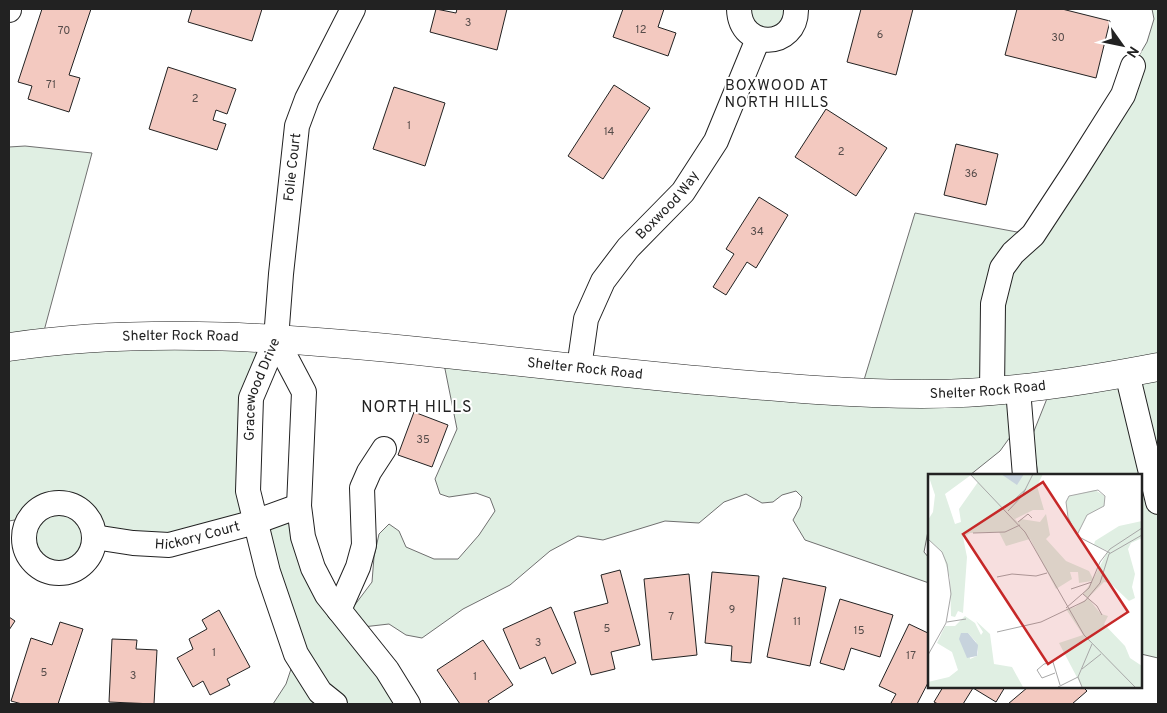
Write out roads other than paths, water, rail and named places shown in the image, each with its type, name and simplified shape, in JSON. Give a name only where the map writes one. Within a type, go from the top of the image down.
[{"type":"main road","name":"Shelter Rock Road","points":[[9,347],[41,342],[164,335],[326,341],[579,368],[860,393],[925,394],[1004,390],[1058,385],[1158,367]]},
{"type":"street","name":"Folie Court","points":[[276,340],[297,126],[307,99],[353,9]]},
{"type":"street","points":[[739,9],[739,17],[749,34],[767,40],[776,39],[791,28],[795,20],[796,9]]},
{"type":"street","name":"Boxwood Way","points":[[579,368],[586,319],[603,280],[628,248],[683,192],[716,140],[758,38]]},
{"type":"street","points":[[1025,474],[1004,390],[993,304],[1002,268],[1013,253],[1033,235],[1123,95],[1133,66]]},
{"type":"street","name":"Gracewood Drive","points":[[276,340],[304,392],[299,506],[303,537],[314,568],[327,595],[387,670],[408,704]]},
{"type":"street","name":"Gracewood Drive","points":[[276,340],[250,398],[248,491],[268,572],[296,654],[320,692],[335,704]]},
{"type":"street","points":[[1126,373],[1158,502]]},
{"type":"street","points":[[339,610],[358,567],[364,545],[362,488],[369,472],[384,449]]},
{"type":"street","name":"Hickory Court","points":[[94,537],[133,544],[169,545],[255,522],[299,506]]},
{"type":"district","name":"BOXWOOD AT NORTH HILLS","points":[[777,94]]},
{"type":"district","name":"NORTH HILLS","points":[[417,408]]}]
